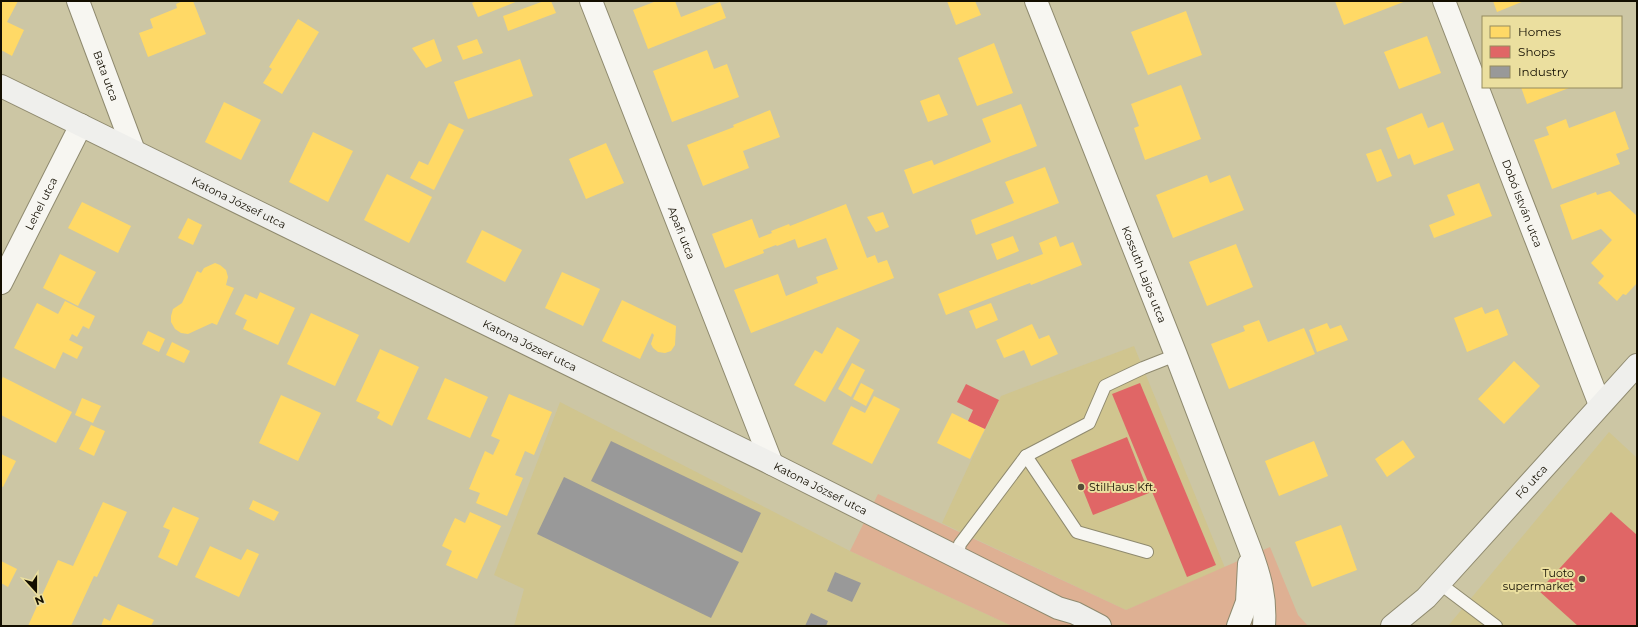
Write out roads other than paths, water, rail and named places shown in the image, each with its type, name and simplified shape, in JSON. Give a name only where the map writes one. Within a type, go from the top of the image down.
[{"type":"main road","name":"Katona József utca","points":[[1,86],[772,464],[1058,608],[1075,613],[1100,626]]},
{"type":"main road","name":"Fő utca","points":[[1392,626],[1433,591],[1637,365]]},
{"type":"main road","name":"Fő utca","points":[[1414,626],[1433,591]]},
{"type":"main road","name":"Katona József utca","points":[[1058,608],[1074,626]]},
{"type":"street","name":"Bata utca","points":[[78,1],[134,151]]},
{"type":"street","name":"Apafi utca","points":[[591,1],[772,464]]},
{"type":"street","name":"Kossuth Lajos utca","points":[[1036,1],[1176,355],[1250,549],[1262,586],[1265,601],[1264,626]]},
{"type":"street","name":"Dobó István utca","points":[[1444,1],[1600,405]]},
{"type":"street","name":"Lehel utca","points":[[1,282],[81,125]]},
{"type":"street","name":"Kossuth Lajos utca","points":[[1238,626],[1247,602],[1250,549]]},
{"type":"lane","points":[[957,558],[960,544],[1026,456],[1089,423],[1104,386],[1176,355]]},
{"type":"lane","points":[[1026,456],[1077,532],[1147,552]]},
{"type":"lane","points":[[1433,591],[1496,626]]},
{"type":"place","name":"StilHaus Kft.","points":[[1081,487]]},
{"type":"place","name":"Tuoto supermarket","points":[[1582,579]]}]
